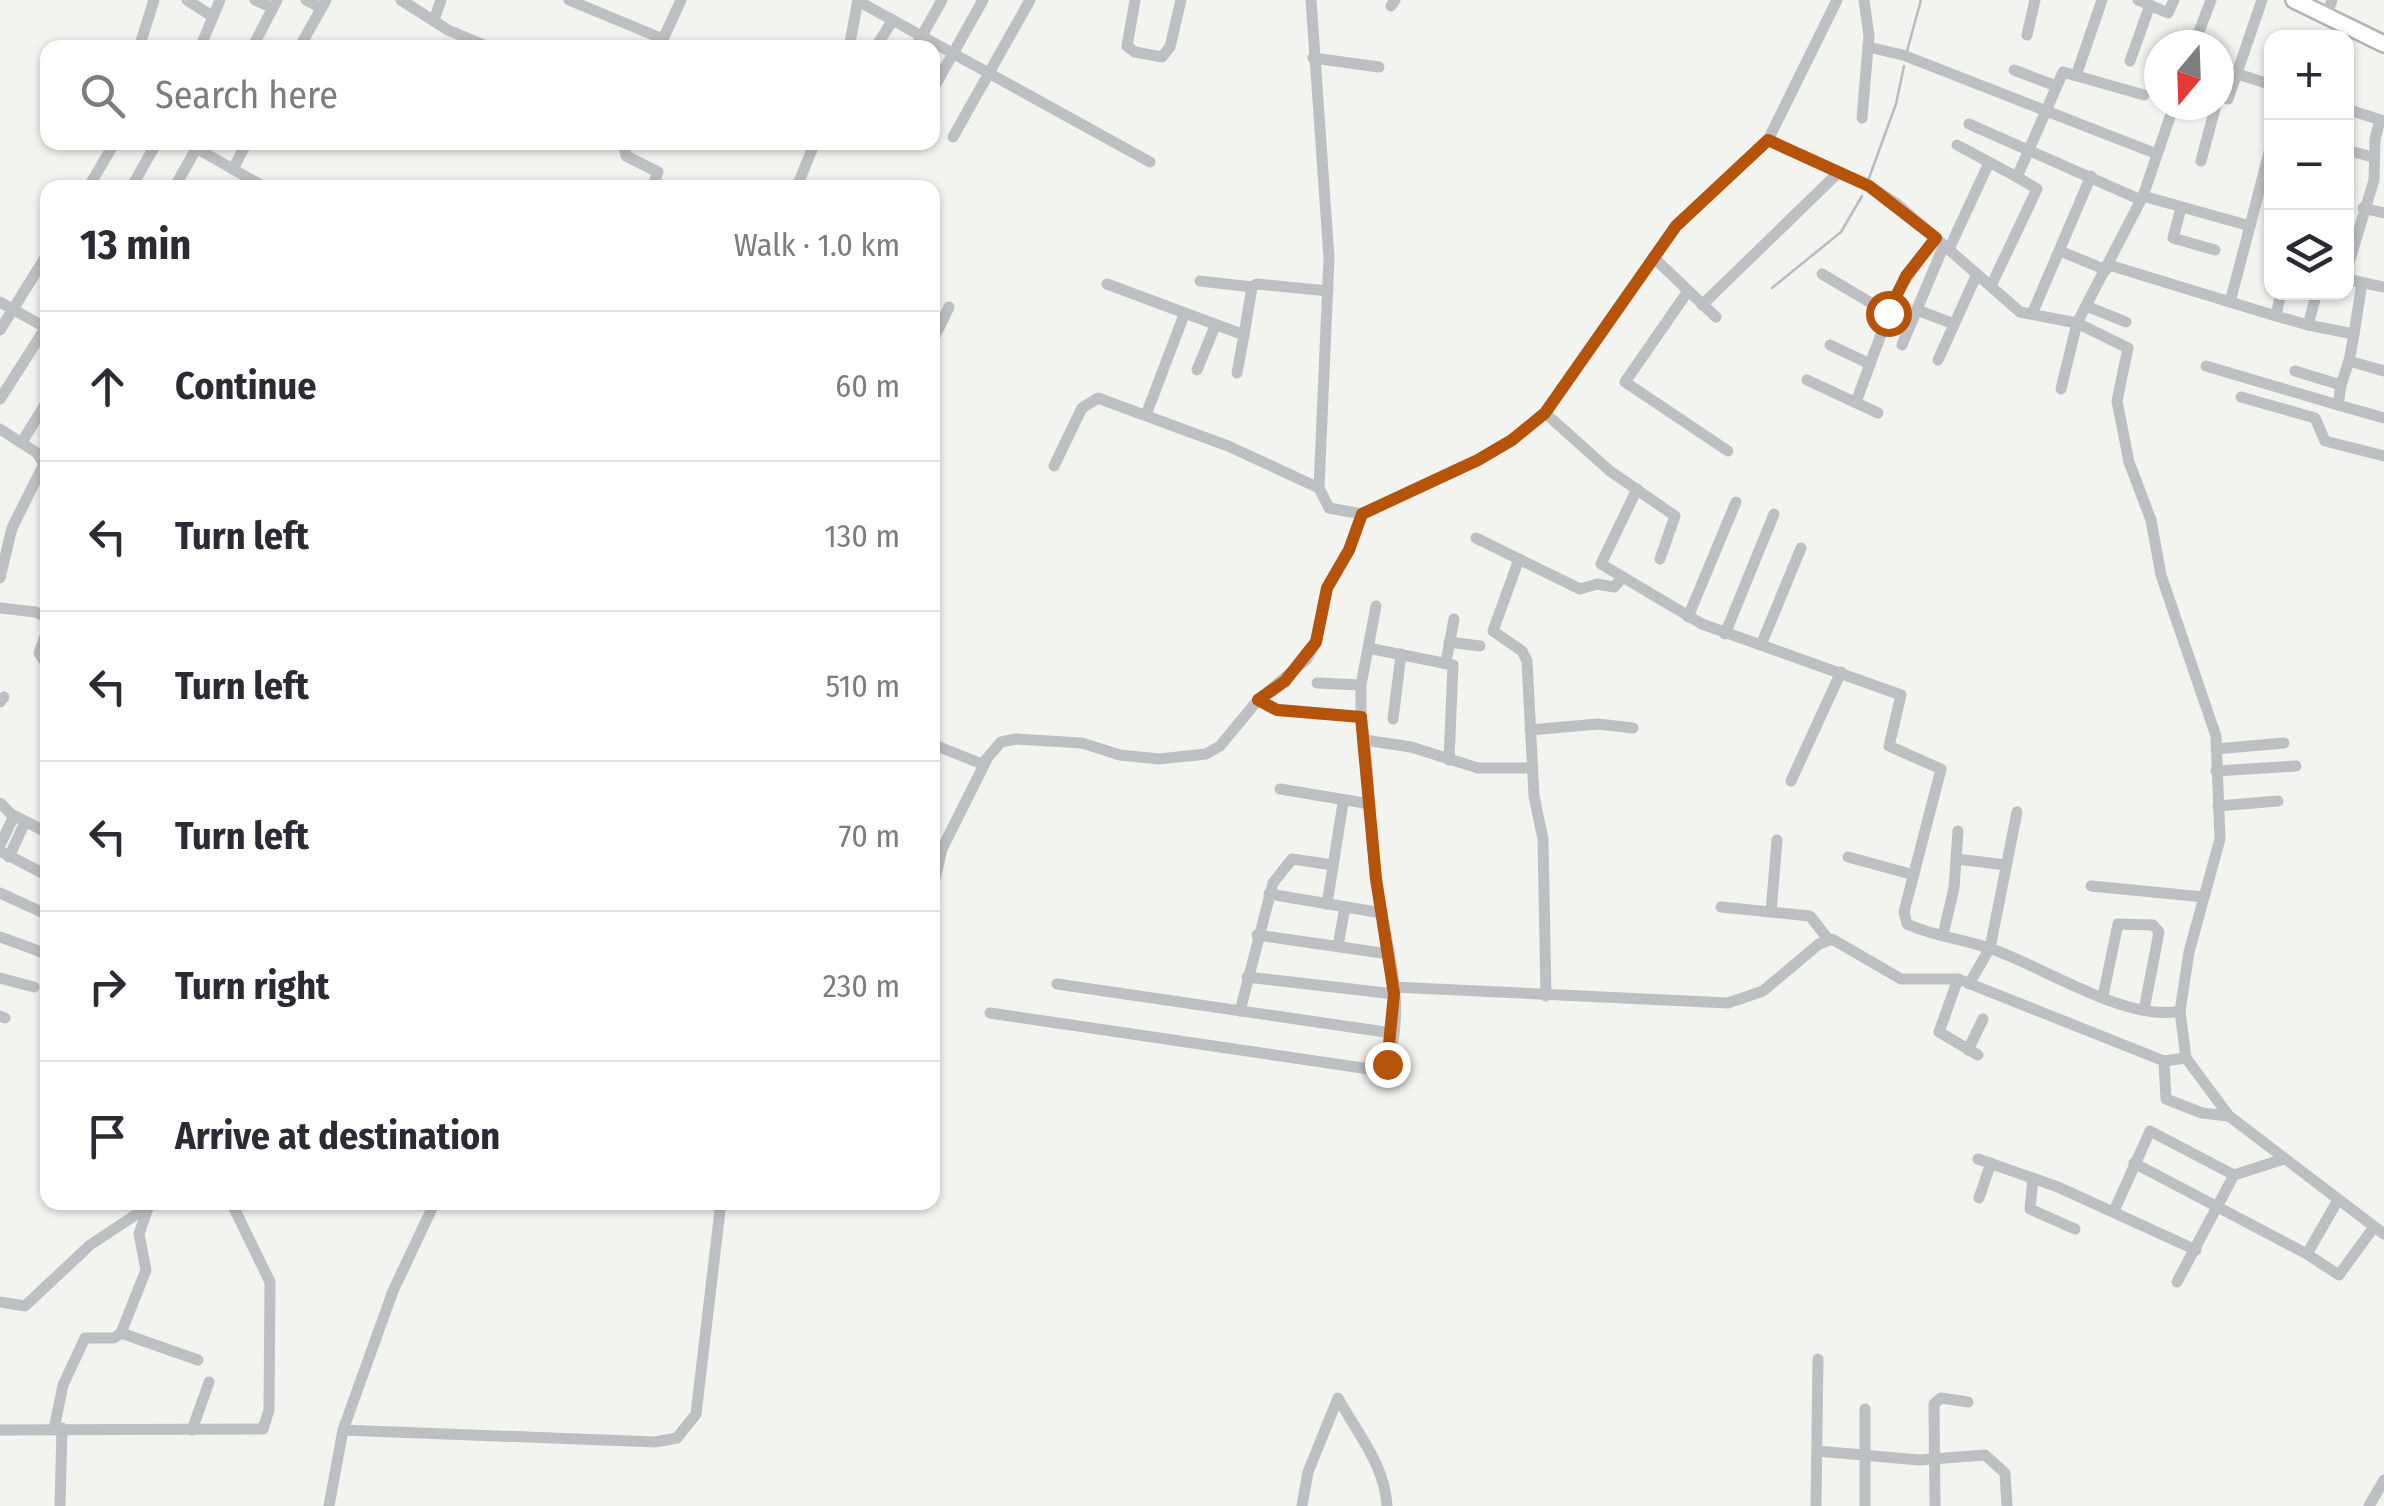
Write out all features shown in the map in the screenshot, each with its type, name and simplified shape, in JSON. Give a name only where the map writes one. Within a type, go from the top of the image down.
[{"type":"street","points":[[142,40],[154,0]]},
{"type":"street","points":[[187,0],[212,16]]},
{"type":"street","points":[[203,40],[220,0]]},
{"type":"street","points":[[255,0],[275,4],[256,40]]},
{"type":"street","points":[[306,0],[324,4],[306,40]]},
{"type":"street","points":[[401,0],[475,40]]},
{"type":"street","points":[[434,20],[440,0]]},
{"type":"street","points":[[569,0],[655,40]]},
{"type":"street","points":[[662,40],[681,0]]},
{"type":"street","points":[[850,40],[858,0],[893,20],[917,40]]},
{"type":"street","points":[[920,40],[942,0]]},
{"type":"street","points":[[940,75],[983,0]]},
{"type":"street","points":[[952,137],[1030,0]]},
{"type":"street","points":[[1135,0],[1127,46],[1135,52],[1162,57],[1170,47],[1180,0]]},
{"type":"street","points":[[1311,0],[1326,189],[1328,291],[1319,488],[1329,508],[1362,514],[1478,460],[1512,440],[1545,413],[1676,226],[1768,140],[1837,0]]},
{"type":"street","points":[[1862,118],[1868,47],[1864,0]]},
{"type":"street","points":[[2026,35],[2035,0]]},
{"type":"street","points":[[2077,73],[2102,0]]},
{"type":"street","points":[[2130,61],[2144,2],[2168,13],[2174,0]]},
{"type":"street","points":[[2200,30],[2211,0]]},
{"type":"street","points":[[2234,84],[2262,0]]},
{"type":"street","points":[[2294,0],[2329,8],[2384,44]]},
{"type":"street","points":[[879,40],[893,20]]},
{"type":"street","points":[[1868,47],[1903,55],[2157,154]]},
{"type":"street","points":[[940,48],[1150,162]]},
{"type":"street","points":[[1313,58],[1379,66]]},
{"type":"street","points":[[2014,70],[2056,86]]},
{"type":"street","points":[[2017,177],[2063,72],[2144,95]]},
{"type":"street","points":[[2234,73],[2264,82]]},
{"type":"street","points":[[2354,112],[2382,121],[2373,157],[2374,180],[2354,224]]},
{"type":"street","points":[[2062,389],[2076,323],[2142,198],[2169,120]]},
{"type":"street","points":[[2201,161],[2212,120]]},
{"type":"street","points":[[1969,124],[2142,198],[2250,226]]},
{"type":"street","points":[[1768,140],[1897,204],[2020,312],[2076,323],[2128,348],[2117,401],[2129,462],[2151,520],[2161,575],[2202,686],[2216,749],[2220,840],[2189,952],[2180,1011],[2186,1058],[2229,1116],[2379,1230],[2339,1275],[2220,1205],[2134,1163]]},
{"type":"street","points":[[1957,145],[2037,189],[1992,286]]},
{"type":"street","points":[[93,180],[110,150]]},
{"type":"street","points":[[136,180],[152,150]]},
{"type":"street","points":[[179,180],[196,150]]},
{"type":"street","points":[[204,150],[252,180]]},
{"type":"street","points":[[238,180],[246,150]]},
{"type":"street","points":[[625,150],[626,156],[658,172],[655,180]]},
{"type":"street","points":[[800,180],[812,150]]},
{"type":"street","points":[[2354,152],[2373,157]]},
{"type":"street","points":[[1902,345],[1943,244],[1988,164]]},
{"type":"street","points":[[2230,302],[2264,172]]},
{"type":"street","points":[[1702,304],[1838,173]]},
{"type":"street","points":[[2032,314],[2091,176]]},
{"type":"street","points":[[2181,208],[2173,238],[2215,250]]},
{"type":"street","points":[[2363,208],[2384,213]]},
{"type":"street","points":[[1856,402],[1888,313],[1906,276],[1943,244]]},
{"type":"street","points":[[2060,252],[2308,325],[2354,334]]},
{"type":"street","points":[[1653,257],[1716,317]]},
{"type":"street","points":[[0,330],[40,266]]},
{"type":"street","points":[[1822,274],[1888,313]]},
{"type":"street","points":[[1938,360],[1977,274]]},
{"type":"street","points":[[1200,280],[1328,291]]},
{"type":"street","points":[[2354,280],[2384,288]]},
{"type":"street","points":[[2338,405],[2362,283]]},
{"type":"street","points":[[1107,284],[1244,335]]},
{"type":"street","points":[[1238,373],[1252,287]]},
{"type":"street","points":[[1688,290],[1626,377],[1627,384],[1728,451]]},
{"type":"street","points":[[2276,316],[2279,300]]},
{"type":"street","points":[[2308,325],[2315,300]]},
{"type":"street","points":[[0,302],[40,323]]},
{"type":"street","points":[[2086,306],[2126,322]]},
{"type":"street","points":[[940,324],[948,307]]},
{"type":"street","points":[[1917,310],[1954,324]]},
{"type":"street","points":[[1146,415],[1184,314]]},
{"type":"street","points":[[1197,370],[1215,326]]},
{"type":"street","points":[[0,399],[40,338]]},
{"type":"street","points":[[1830,345],[1870,364]]},
{"type":"street","points":[[2349,360],[2384,371]]},
{"type":"street","points":[[2206,366],[2384,418]]},
{"type":"street","points":[[2295,371],[2342,385]]},
{"type":"street","points":[[1807,380],[1878,414]]},
{"type":"street","points":[[2240,396],[2315,418],[2324,441],[2384,456]]},
{"type":"street","points":[[1054,466],[1082,408],[1092,398],[1255,457],[1319,488]]},
{"type":"street","points":[[22,442],[40,413]]},
{"type":"street","points":[[1545,413],[1605,467],[1675,516],[1660,559]]},
{"type":"street","points":[[0,429],[40,456]]},
{"type":"street","points":[[0,578],[12,528],[40,477]]},
{"type":"street","points":[[1637,489],[1600,559],[1622,578],[1725,634],[1901,695],[1890,746],[1940,767],[1904,921],[1990,948],[2144,1010],[2162,1014],[2180,1011]]},
{"type":"street","points":[[1688,617],[1736,502]]},
{"type":"street","points":[[940,857],[996,746],[1016,739],[1082,743],[1120,755],[1159,759],[1206,754],[1220,746],[1264,704],[1316,642],[1327,588],[1349,550],[1362,514]]},
{"type":"street","points":[[1725,634],[1774,514]]},
{"type":"street","points":[[1476,538],[1580,589],[1597,584],[1614,587],[1622,578]]},
{"type":"street","points":[[1761,645],[1801,548]]},
{"type":"street","points":[[1519,559],[1493,631],[1525,655],[1532,768],[1543,839],[1546,996]]},
{"type":"street","points":[[990,1013],[1376,1072],[1386,1068],[1394,991],[1361,717],[1361,684],[1376,606]]},
{"type":"street","points":[[1,608],[40,616]]},
{"type":"street","points":[[1446,662],[1454,619]]},
{"type":"street","points":[[1450,642],[1480,646]]},
{"type":"street","points":[[1368,648],[1446,662],[1454,670],[1448,760]]},
{"type":"street","points":[[1393,719],[1401,654]]},
{"type":"street","points":[[1791,782],[1841,672]]},
{"type":"street","points":[[1317,683],[1361,684]]},
{"type":"street","points":[[1264,704],[1361,717]]},
{"type":"street","points":[[1530,730],[1598,724],[1633,728]]},
{"type":"street","points":[[1364,740],[1411,747],[1483,769],[1532,768]]},
{"type":"street","points":[[2216,749],[2284,743]]},
{"type":"street","points":[[940,747],[977,763],[988,760]]},
{"type":"street","points":[[2216,770],[2296,766]]},
{"type":"street","points":[[1280,788],[1343,803],[1370,804]]},
{"type":"street","points":[[2218,806],[2278,801]]},
{"type":"street","points":[[0,803],[16,817],[40,829]]},
{"type":"street","points":[[1327,904],[1343,803]]},
{"type":"street","points":[[1983,1019],[1973,1053],[1939,1032],[1964,981],[1990,948],[2016,812]]},
{"type":"street","points":[[16,817],[3,851],[40,872]]},
{"type":"street","points":[[1943,935],[1957,859],[1958,831]]},
{"type":"street","points":[[1770,912],[1777,840]]},
{"type":"street","points":[[1848,857],[1914,875]]},
{"type":"street","points":[[1957,859],[2006,865]]},
{"type":"street","points":[[1240,1010],[1269,894],[1289,860],[1333,865]]},
{"type":"street","points":[[2091,886],[2204,897]]},
{"type":"street","points":[[0,893],[40,911]]},
{"type":"street","points":[[1269,894],[1382,913]]},
{"type":"street","points":[[1338,946],[1345,907]]},
{"type":"street","points":[[1721,907],[1814,919],[1828,939],[1908,981],[1964,981],[2164,1061],[2186,1058]]},
{"type":"street","points":[[2104,996],[2118,924],[2153,925],[2159,932],[2144,1010]]},
{"type":"street","points":[[1257,934],[1389,954]]},
{"type":"street","points":[[0,937],[40,951]]},
{"type":"street","points":[[1247,977],[1394,991],[1728,1004],[1763,991],[1828,939]]},
{"type":"street","points":[[0,978],[34,987]]},
{"type":"street","points":[[1058,984],[1392,1033]]},
{"type":"street","points":[[2164,1061],[2166,1099],[2202,1112],[2229,1116]]},
{"type":"street","points":[[2114,1211],[2150,1131],[2234,1175],[2284,1159]]},
{"type":"street","points":[[1979,1198],[1984,1161],[2114,1211],[2196,1250]]},
{"type":"street","points":[[2177,1282],[2234,1175]]},
{"type":"street","points":[[2033,1178],[2030,1209],[2075,1229]]},
{"type":"street","points":[[2307,1254],[2338,1200]]},
{"type":"street","points":[[0,1302],[25,1306],[90,1245],[141,1210]]},
{"type":"street","points":[[60,1506],[58,1429],[64,1385],[82,1340],[90,1336],[114,1338],[121,1333],[146,1270],[139,1234],[148,1210]]},
{"type":"street","points":[[0,1430],[263,1429],[269,1410],[270,1282],[236,1210]]},
{"type":"street","points":[[329,1506],[343,1430],[392,1291],[431,1210]]},
{"type":"street","points":[[343,1430],[655,1442],[677,1438],[689,1428],[696,1414],[721,1210]]},
{"type":"street","points":[[121,1333],[198,1360]]},
{"type":"street","points":[[1816,1506],[1818,1359]]},
{"type":"street","points":[[192,1430],[209,1382]]},
{"type":"street","points":[[1302,1506],[1308,1472],[1338,1398],[1366,1441],[1386,1491],[1387,1506]]},
{"type":"street","points":[[1935,1506],[1936,1401],[1968,1402]]},
{"type":"street","points":[[1865,1409],[1865,1506]]},
{"type":"street","points":[[1817,1450],[1934,1458],[1974,1453],[1996,1460],[2006,1473],[2007,1506]]},
{"type":"street","points":[[2369,1506],[2384,1480]]},
{"type":"waterway","points":[[1907,51],[1921,0]]},
{"type":"waterway","points":[[1869,178],[1896,104],[1904,66]]},
{"type":"waterway","points":[[1772,288],[1841,232],[1862,196]]},
{"type":"route","points":[[1387,1064],[1394,994],[1376,879],[1361,717],[1277,710],[1258,700],[1285,681],[1316,642],[1327,588],[1349,550],[1362,514],[1385,501],[1430,486],[1478,460],[1512,440],[1545,413],[1676,226],[1768,140],[1869,186],[1936,238],[1906,276],[1888,313]]}]
